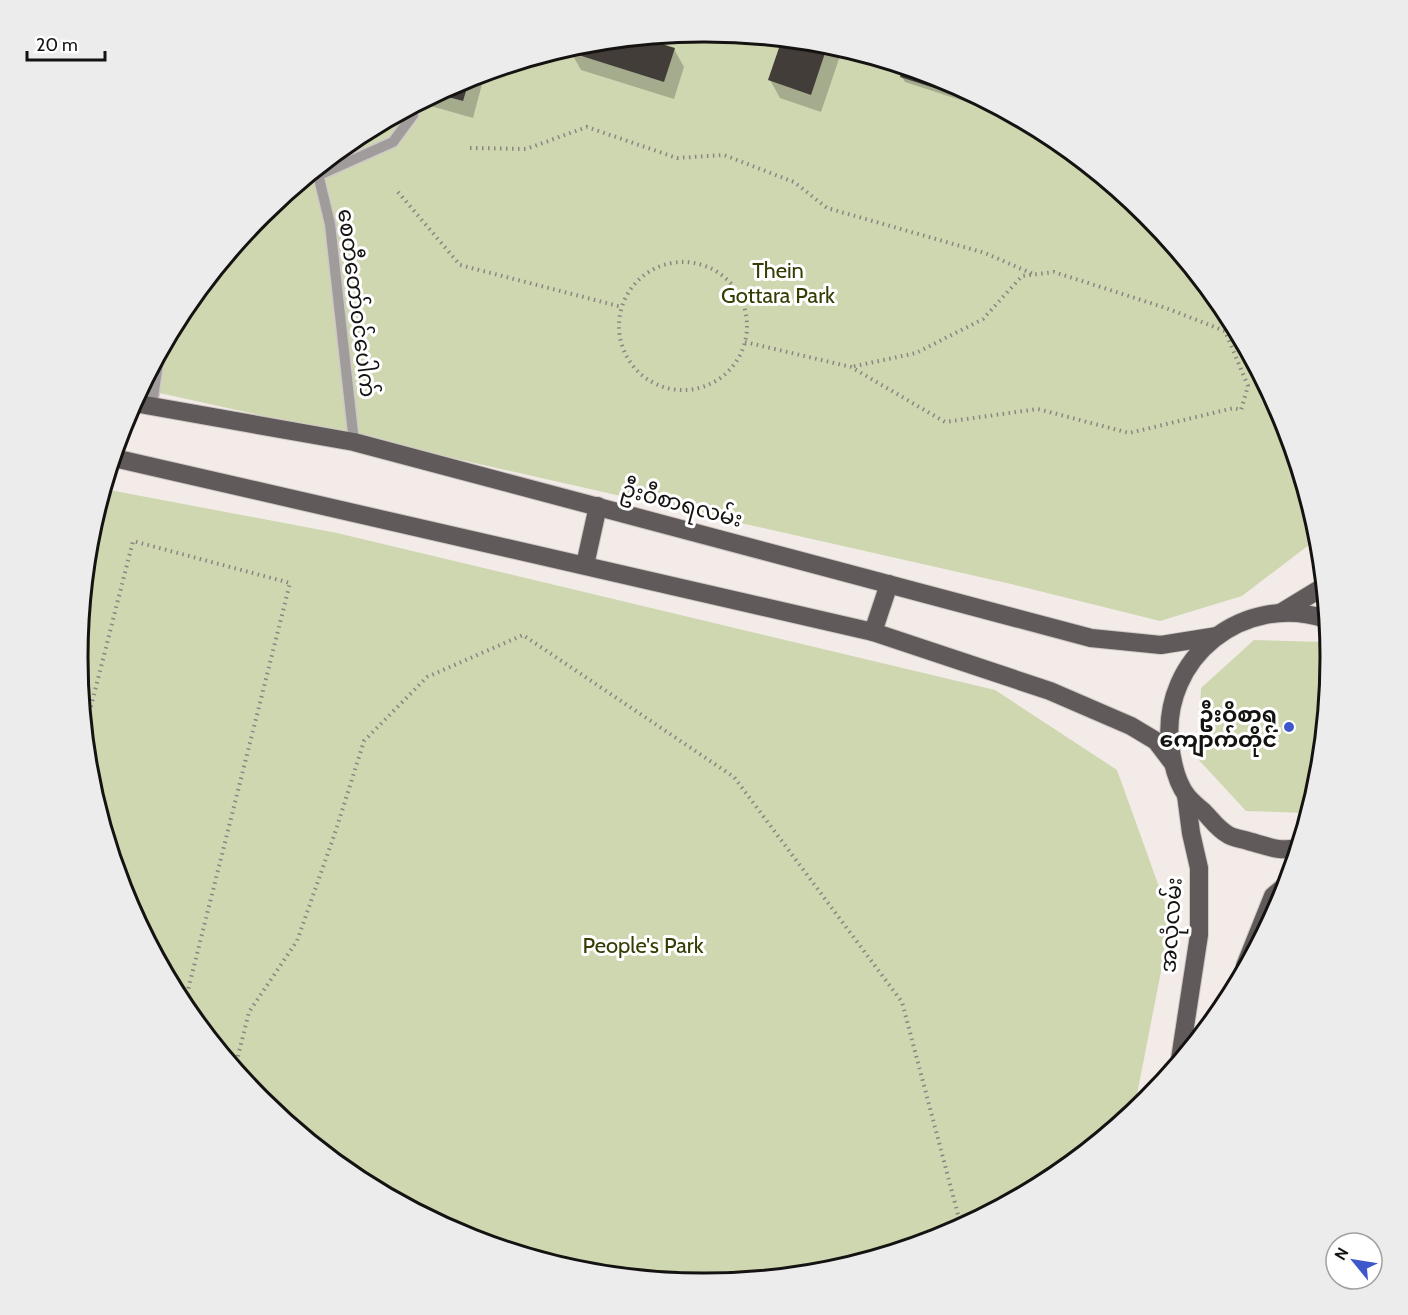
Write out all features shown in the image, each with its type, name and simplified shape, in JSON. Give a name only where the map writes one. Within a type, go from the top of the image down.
[{"type":"main road","name":"ဦးဝီစာရလမ်း","points":[[143,404],[354,442],[1091,638],[1161,645],[1217,636]]},
{"type":"main road","points":[[121,460],[873,632],[1050,691],[1131,726],[1156,741],[1172,762],[1186,795],[1228,835],[1283,851],[1289,850]]},
{"type":"main road","points":[[585,565],[597,506]]},
{"type":"main road","points":[[873,632],[889,584]]},
{"type":"main road","points":[[1282,612],[1315,592]]},
{"type":"main road","points":[[1172,762],[1168,727],[1175,692],[1191,661],[1217,636],[1248,619],[1282,612],[1318,616]]},
{"type":"main road","name":"အလုံလမ်း","points":[[1182,1044],[1199,935],[1199,868],[1186,795]]},
{"type":"lane","points":[[334,166],[393,142],[413,115]]},
{"type":"lane","name":"စေတီတော်ဝင်ပေါက်","points":[[319,177],[330,224],[354,442]]},
{"type":"lane","points":[[152,405],[156,378]]},
{"type":"path","points":[[470,148],[526,148],[587,127],[677,158],[724,155],[794,182],[827,208],[985,254],[1035,275]]},
{"type":"path","points":[[398,192],[460,265],[622,307]]},
{"type":"path","points":[[690,262],[711,268],[729,281],[741,299],[747,320],[745,342],[737,361],[723,376],[705,387],[685,391],[665,388],[646,380],[632,366],[627,357],[622,347],[618,327],[622,307],[632,287],[648,273],[668,264],[690,262]]},
{"type":"path","points":[[745,342],[850,367],[945,422],[1038,409],[1129,433],[1234,408],[1241,410],[1248,386],[1225,331],[1166,308],[1054,272],[1022,276],[983,319],[916,353],[850,367]]},
{"type":"path","points":[[91,707],[133,541],[290,583],[188,992]]},
{"type":"path","points":[[237,1059],[249,1012],[297,941],[364,741],[427,677],[523,635],[734,777],[902,1002],[959,1218]]},
{"type":"green space","name":"Thein Gottara Park","points":[[664,43],[744,43],[784,47],[863,63],[940,89],[976,105],[1012,124],[1079,169],[1139,222],[1167,252],[1216,316],[1256,385],[1287,460],[1299,498],[1309,545],[1242,596],[1160,621],[1011,584],[149,391],[192,316],[241,252],[269,222],[329,169],[396,124],[468,89],[545,63],[584,54]]},
{"type":"green space","name":"People's Park","points":[[111,490],[337,533],[995,690],[1117,770],[1171,920],[1137,1095],[1079,1146],[1046,1169],[1012,1191],[940,1226],[863,1252],[824,1261],[744,1272],[704,1273],[624,1268],[584,1261],[545,1252],[468,1226],[396,1191],[362,1169],[329,1146],[269,1093],[241,1063],[192,999],[152,930],[135,893],[109,817],[100,778],[90,698],[88,658],[94,577],[100,537]]},
{"type":"green space","points":[[1254,640],[1319,642],[1318,698],[1314,738],[1300,813],[1246,811],[1198,759],[1201,688]]},
{"type":"building","points":[[660,43],[675,48],[664,82],[579,55]]},
{"type":"building","points":[[779,47],[825,54],[811,95],[768,80]]},
{"type":"building","points":[[902,75],[946,92],[900,77]]},
{"type":"building","points":[[466,90],[463,101],[449,97]]},
{"type":"place","name":"ဦးဝိစာရ ကျောက်တိုင်","points":[[1289,727]]}]
